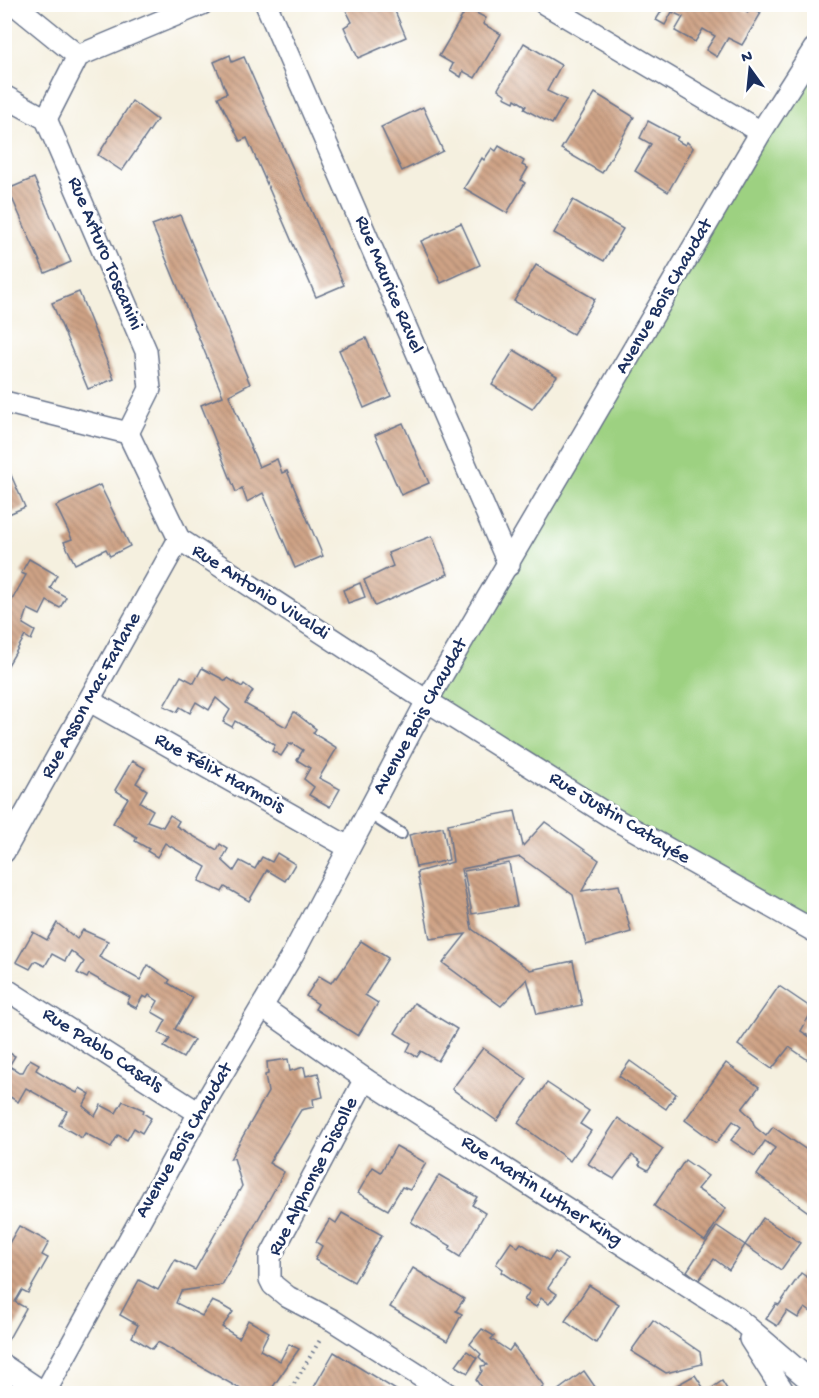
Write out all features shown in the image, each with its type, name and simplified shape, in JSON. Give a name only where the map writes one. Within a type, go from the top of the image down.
[{"type":"street","points":[[14,4],[78,56]]},
{"type":"street","points":[[4,96],[46,119],[78,56],[202,4]]},
{"type":"street","name":"Rue Maurice Ravel","points":[[266,4],[509,565]]},
{"type":"street","points":[[545,4],[761,132]]},
{"type":"street","name":"Avenue Bois Chaudat","points":[[44,1393],[199,1113],[293,954],[348,846],[427,701],[509,565],[761,132],[814,49]]},
{"type":"street","name":"Rue Arturo Toscanini","points":[[46,119],[146,351],[150,389],[128,433]]},
{"type":"street","points":[[4,402],[128,433]]},
{"type":"street","name":"Rue Antonio Vivaldi","points":[[128,433],[179,539],[427,701]]},
{"type":"street","name":"Rue Asson Mac Farlane","points":[[4,852],[179,539]]},
{"type":"street","name":"Rue Félix Harmois","points":[[90,701],[348,846]]},
{"type":"street","name":"Rue Justin Catayée","points":[[427,701],[613,818],[814,931]]},
{"type":"street","name":"Rue Pablo Casals","points":[[4,988],[199,1113]]},
{"type":"street","name":"Rue Martin Luther King","points":[[262,1008],[366,1079],[737,1318],[814,1384]]},
{"type":"street","name":"Rue Alphonse Discolle","points":[[366,1079],[270,1262],[273,1285],[288,1297],[332,1320],[431,1380],[448,1394]]},
{"type":"street","points":[[737,1318],[785,1394]]},
{"type":"street","points":[[4,1366],[44,1393]]},
{"type":"lane","points":[[367,812],[401,834]]},
{"type":"path","points":[[288,1394],[332,1320]]},
{"type":"green space","points":[[814,49],[814,931],[427,701]]},
{"type":"building","points":[[343,4],[392,4],[406,37],[358,58],[344,27],[352,22]]},
{"type":"building","points":[[660,4],[734,4],[748,12],[751,7],[761,13],[742,45],[728,38],[717,57],[706,50],[715,36],[703,29],[695,42],[675,31],[683,17],[672,12],[665,25],[656,20],[664,7]]},
{"type":"building","points":[[467,8],[486,18],[483,24],[501,34],[475,78],[463,71],[461,77],[450,70],[453,64],[439,56]]},
{"type":"building","points":[[524,43],[561,65],[547,91],[566,100],[552,124],[524,109],[526,106],[515,99],[514,102],[504,97],[506,95],[498,89]]},
{"type":"building","points":[[230,55],[232,62],[244,57],[344,285],[316,297],[247,138],[240,141],[218,97],[227,93],[214,62]]},
{"type":"building","points":[[595,93],[634,117],[602,173],[561,149]]},
{"type":"building","points":[[132,101],[157,120],[122,171],[98,155]]},
{"type":"building","points":[[423,107],[443,151],[402,171],[381,127]]},
{"type":"building","points":[[648,121],[678,137],[676,140],[685,145],[687,142],[693,148],[668,192],[635,171],[651,144],[640,138]]},
{"type":"building","points":[[499,146],[524,161],[522,165],[528,168],[521,180],[525,183],[507,213],[464,188],[482,158],[484,160],[492,148],[496,151]]},
{"type":"building","points":[[34,178],[71,262],[45,273],[8,189]]},
{"type":"building","points":[[573,200],[623,229],[604,261],[554,233]]},
{"type":"building","points":[[180,215],[250,384],[229,395],[259,467],[277,459],[282,473],[287,471],[323,556],[295,568],[263,493],[247,502],[242,488],[236,492],[201,405],[223,396],[152,225]]},
{"type":"building","points":[[461,223],[480,265],[441,283],[421,241]]},
{"type":"building","points":[[536,265],[595,299],[573,334],[514,301]]},
{"type":"building","points":[[79,292],[114,379],[88,389],[52,303]]},
{"type":"building","points":[[366,338],[391,396],[364,408],[339,350]]},
{"type":"building","points":[[514,350],[557,376],[532,409],[492,385]]},
{"type":"building","points":[[403,423],[429,483],[401,495],[375,435]]},
{"type":"building","points":[[4,459],[25,507],[4,516]]},
{"type":"building","points":[[100,485],[130,546],[110,556],[106,549],[75,564],[64,542],[72,539],[56,506]]},
{"type":"building","points":[[432,536],[448,574],[375,606],[364,580],[393,566],[388,553]]},
{"type":"building","points":[[29,559],[57,575],[50,588],[66,597],[60,608],[47,601],[40,615],[28,609],[23,624],[35,631],[31,640],[25,636],[4,672],[4,601],[7,597],[12,600],[26,575],[21,573]]},
{"type":"building","points":[[360,583],[365,597],[348,603],[343,590]]},
{"type":"building","points":[[202,668],[226,681],[228,678],[242,687],[244,684],[253,691],[245,704],[286,727],[294,712],[316,729],[313,733],[337,748],[319,778],[340,789],[330,807],[309,795],[314,787],[304,779],[310,768],[297,760],[303,750],[292,743],[281,756],[272,751],[275,745],[256,733],[235,721],[232,727],[223,722],[230,710],[216,698],[209,710],[196,702],[190,713],[180,707],[177,712],[164,706],[181,676],[194,683]]},
{"type":"building","points":[[132,761],[145,768],[136,783],[147,790],[140,802],[153,810],[147,821],[163,827],[170,815],[179,821],[176,826],[217,850],[220,844],[228,849],[222,860],[234,871],[240,861],[255,869],[262,857],[272,862],[277,853],[295,864],[285,881],[267,870],[249,901],[225,887],[222,892],[199,881],[206,867],[165,843],[157,857],[147,851],[149,849],[135,841],[137,837],[113,823],[128,798],[115,790]]},
{"type":"building","points":[[515,811],[523,846],[545,822],[599,860],[582,891],[619,885],[631,932],[586,945],[573,895],[520,857],[461,869],[472,929],[530,970],[573,961],[582,1005],[537,1014],[527,979],[501,1006],[443,963],[466,934],[430,939],[417,872],[453,862],[448,824]]},
{"type":"building","points":[[443,827],[449,860],[416,867],[409,835]]},
{"type":"building","points":[[509,863],[517,906],[472,914],[464,871]]},
{"type":"building","points":[[57,923],[77,939],[83,930],[108,941],[99,957],[140,980],[148,965],[170,980],[168,983],[193,998],[175,1029],[194,1040],[183,1058],[164,1047],[170,1039],[159,1033],[166,1020],[152,1012],[158,1001],[149,995],[147,998],[143,996],[136,1008],[127,1003],[130,997],[89,974],[87,978],[77,973],[84,962],[71,951],[65,961],[52,954],[45,966],[35,961],[30,969],[16,962],[33,932],[47,940]]},
{"type":"building","points":[[361,941],[388,958],[365,995],[378,1003],[358,1036],[315,1009],[318,1004],[306,996],[319,976],[331,983],[335,977],[337,978]]},
{"type":"building","points":[[779,986],[813,1009],[801,1031],[810,1037],[814,1030],[814,1064],[789,1047],[772,1069],[738,1045]]},
{"type":"building","points":[[414,1003],[457,1029],[438,1061],[421,1051],[417,1057],[407,1051],[411,1043],[395,1033]]},
{"type":"building","points":[[483,1048],[527,1079],[497,1121],[452,1089]]},
{"type":"building","points":[[4,1050],[15,1056],[9,1066],[19,1072],[23,1072],[30,1059],[39,1064],[36,1070],[56,1082],[77,1093],[80,1088],[90,1094],[83,1106],[95,1116],[101,1105],[116,1113],[123,1101],[144,1110],[143,1113],[151,1118],[142,1133],[134,1128],[127,1140],[118,1135],[111,1147],[85,1133],[82,1138],[59,1125],[67,1111],[26,1088],[18,1102],[7,1095]]},
{"type":"building","points":[[288,1059],[290,1071],[304,1067],[306,1076],[318,1073],[323,1097],[313,1099],[314,1107],[301,1110],[269,1163],[284,1172],[222,1285],[181,1291],[176,1303],[202,1316],[212,1301],[221,1305],[233,1312],[222,1327],[239,1338],[248,1320],[269,1332],[260,1350],[280,1361],[289,1344],[299,1349],[268,1394],[249,1394],[158,1342],[152,1349],[132,1337],[138,1325],[120,1315],[139,1280],[158,1290],[175,1260],[195,1270],[242,1186],[234,1158],[230,1159],[268,1092],[265,1075],[268,1074],[267,1062]]},
{"type":"building","points":[[630,1061],[676,1094],[666,1109],[619,1076]]},
{"type":"building","points":[[726,1063],[759,1087],[742,1109],[751,1117],[755,1127],[766,1136],[773,1127],[814,1155],[814,1216],[757,1175],[775,1148],[765,1141],[755,1156],[731,1140],[741,1127],[733,1121],[716,1143],[685,1120]]},
{"type":"building","points":[[547,1083],[589,1111],[580,1124],[591,1131],[570,1161],[518,1123]]},
{"type":"building","points":[[618,1118],[663,1149],[648,1170],[639,1165],[641,1162],[632,1155],[614,1179],[588,1164]]},
{"type":"building","points":[[396,1146],[426,1163],[410,1190],[402,1187],[388,1210],[358,1193],[373,1167],[381,1172]]},
{"type":"building","points":[[685,1160],[708,1176],[697,1189],[726,1208],[705,1241],[654,1206]]},
{"type":"building","points":[[439,1175],[477,1197],[472,1205],[485,1213],[460,1257],[449,1250],[451,1246],[411,1222]]},
{"type":"building","points":[[342,1213],[382,1235],[354,1282],[315,1260],[322,1246],[316,1242],[330,1219],[336,1223]]},
{"type":"building","points":[[763,1218],[800,1243],[781,1270],[745,1245]]},
{"type":"building","points":[[19,1226],[49,1242],[42,1255],[48,1258],[28,1293],[22,1290],[15,1302],[26,1308],[8,1340],[4,1338],[4,1252]]},
{"type":"building","points":[[717,1226],[745,1245],[729,1270],[714,1259],[699,1280],[687,1271]]},
{"type":"building","points":[[511,1242],[518,1247],[521,1243],[549,1261],[555,1252],[567,1260],[548,1288],[557,1294],[549,1304],[541,1298],[536,1307],[524,1300],[530,1291],[501,1272],[503,1269],[496,1264]]},
{"type":"building","points":[[413,1268],[464,1299],[456,1311],[462,1314],[447,1341],[390,1307]]},
{"type":"building","points":[[801,1273],[814,1282],[814,1314],[805,1308],[798,1318],[787,1311],[777,1326],[766,1319],[776,1304],[779,1305]]},
{"type":"building","points":[[589,1285],[619,1304],[596,1343],[565,1321]]},
{"type":"building","points":[[653,1320],[700,1352],[702,1364],[666,1373],[631,1351]]},
{"type":"building","points":[[482,1329],[494,1336],[491,1339],[509,1351],[513,1345],[544,1386],[535,1394],[486,1394],[476,1380],[482,1371],[481,1366],[487,1365],[479,1357],[481,1354],[470,1344]]},
{"type":"building","points":[[467,1351],[477,1358],[468,1373],[456,1366]]},
{"type":"building","points":[[334,1352],[396,1390],[394,1394],[310,1394]]},
{"type":"building","points":[[584,1371],[600,1394],[553,1394]]},
{"type":"building","points":[[695,1375],[706,1392],[722,1381],[730,1394],[682,1394],[677,1385]]}]
